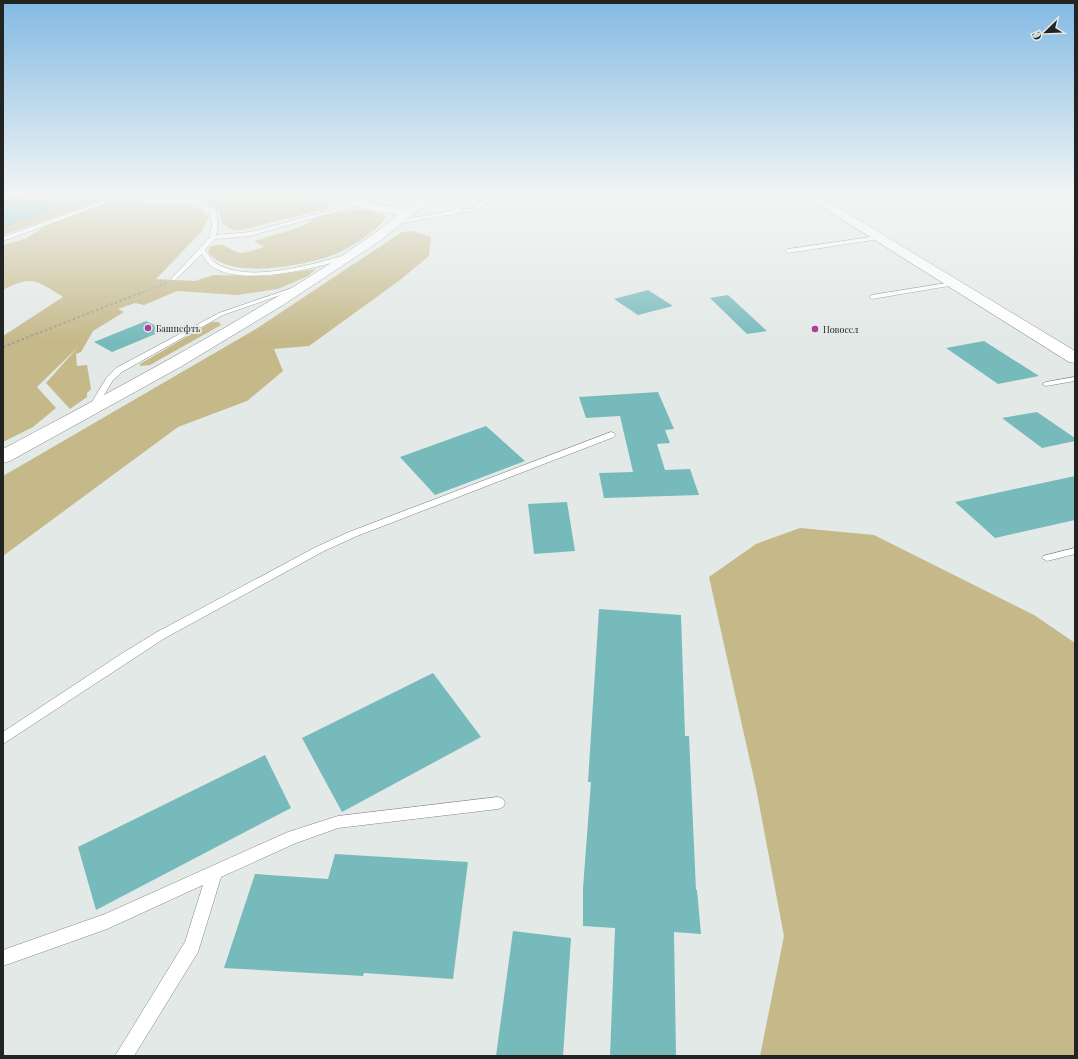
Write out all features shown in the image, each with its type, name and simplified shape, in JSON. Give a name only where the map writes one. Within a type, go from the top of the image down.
[{"type":"main road","points":[[3,457],[185,357],[303,286],[368,242]]},
{"type":"main road","points":[[885,242],[1075,358]]},
{"type":"lane","points":[[174,280],[209,242]]},
{"type":"lane","points":[[788,251],[847,242]]},
{"type":"lane","points":[[202,250],[205,258],[220,268],[232,271],[264,274],[313,268],[349,256]]},
{"type":"lane","points":[[872,297],[953,284]]},
{"type":"lane","points":[[1046,384],[1075,379]]},
{"type":"lane","points":[[3,739],[125,657],[161,635],[320,549],[352,534],[611,435]]},
{"type":"lane","points":[[1047,558],[1075,551]]},
{"type":"lane","points":[[3,958],[107,921],[294,837],[338,822],[498,804]]},
{"type":"lane","points":[[124,1056],[192,946],[215,872]]},
{"type":"path","points":[[3,347],[174,280]]},
{"type":"shaded area","points":[[12,242],[191,242],[156,279],[195,281],[213,275],[269,276],[316,269],[308,276],[278,289],[237,295],[177,291],[144,305],[135,303],[118,309],[124,312],[93,331],[81,352],[76,354],[77,366],[87,365],[91,389],[87,393],[87,397],[70,409],[46,383],[78,347],[37,387],[56,408],[33,427],[3,442],[3,336],[63,297],[40,283],[28,281],[21,282],[3,290],[3,245]]},
{"type":"shaded area","points":[[256,242],[356,242],[333,255],[321,259],[305,263],[268,268],[232,266],[218,261],[208,252],[210,247],[215,245],[223,245],[241,253],[264,247]]},
{"type":"shaded area","points":[[386,242],[430,242],[429,256],[400,280],[309,346],[274,349],[283,371],[247,401],[178,427],[3,556],[3,476],[256,329]]},
{"type":"shaded area","points":[[212,322],[219,322],[221,325],[150,365],[140,366],[140,364]]},
{"type":"shaded area","points":[[800,528],[874,535],[1034,615],[1075,643],[1075,1056],[760,1056],[784,936],[756,788],[709,577],[756,544]]},
{"type":"building","points":[[648,290],[673,306],[638,315],[614,299]]},
{"type":"building","points":[[728,295],[767,331],[747,334],[710,298]]},
{"type":"building","points":[[146,321],[165,330],[112,352],[94,342]]},
{"type":"building","points":[[984,341],[1039,376],[998,384],[946,348]]},
{"type":"building","points":[[658,392],[674,429],[665,430],[670,443],[657,444],[665,470],[690,469],[699,495],[604,498],[599,473],[633,472],[620,416],[586,418],[579,397]]},
{"type":"building","points":[[1037,412],[1075,438],[1075,441],[1042,448],[1002,418]]},
{"type":"building","points":[[486,426],[525,461],[435,495],[400,457]]},
{"type":"building","points":[[1075,476],[1075,520],[995,538],[955,502]]},
{"type":"building","points":[[567,502],[575,551],[534,554],[528,504]]},
{"type":"building","points":[[599,609],[681,615],[685,736],[689,736],[696,890],[701,934],[674,932],[676,1056],[610,1056],[615,928],[583,926],[583,888],[591,782],[588,782]]},
{"type":"building","points":[[433,673],[481,737],[342,812],[302,738]]},
{"type":"building","points":[[265,755],[291,808],[96,910],[78,847]]},
{"type":"building","points":[[335,854],[468,862],[453,979],[364,973],[363,976],[224,968],[255,874],[328,879]]},
{"type":"building","points":[[513,931],[571,938],[563,1056],[496,1056]]},
{"type":"place","name":"Башнефть","points":[[148,328]]},
{"type":"place","name":"Новосел","points":[[815,329]]}]
